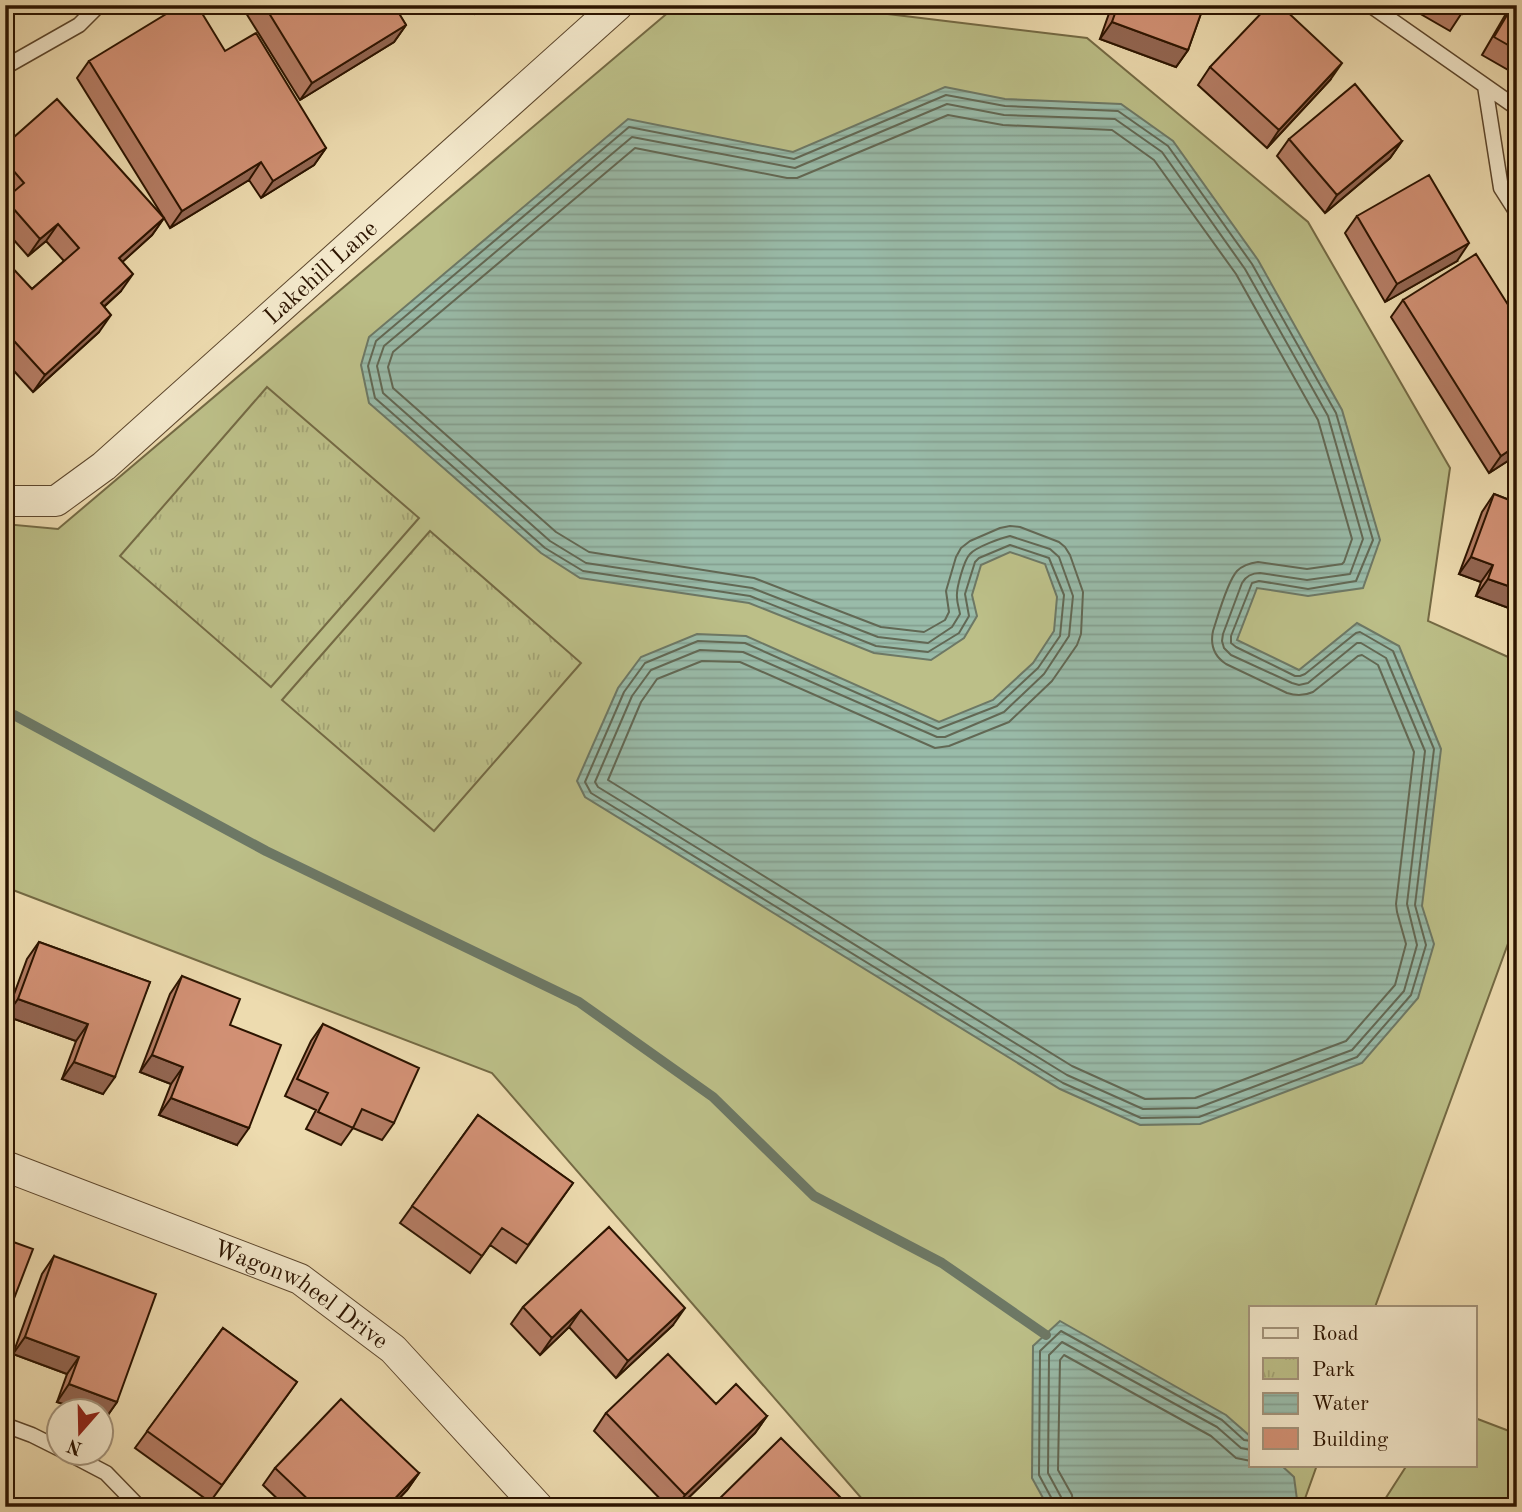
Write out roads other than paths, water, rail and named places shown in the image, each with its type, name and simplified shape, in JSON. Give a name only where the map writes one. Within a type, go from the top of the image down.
[{"type":"street","name":"Lakehill Lane","points":[[5,501],[57,501],[104,466],[618,5]]},
{"type":"street","name":"Wagonwheel Drive","points":[[5,1166],[300,1279],[393,1349],[538,1507]]},
{"type":"lane","points":[[5,67],[79,25],[99,5]]},
{"type":"lane","points":[[1370,5],[1517,108]]},
{"type":"lane","points":[[1485,86],[1501,188],[1517,213]]},
{"type":"lane","points":[[5,1425],[46,1442]]},
{"type":"lane","points":[[91,1466],[106,1474],[139,1507]]},
{"type":"water","points":[[945,87],[1005,99],[1121,104],[1173,141],[1258,260],[1342,410],[1380,540],[1363,588],[1308,596],[1257,588],[1237,640],[1299,670],[1357,623],[1399,646],[1441,749],[1422,906],[1434,944],[1418,998],[1362,1063],[1200,1124],[1140,1125],[1060,1089],[585,797],[577,781],[618,688],[641,657],[697,634],[746,636],[939,722],[993,700],[1033,663],[1054,631],[1057,597],[1045,564],[1010,552],[981,565],[972,595],[977,616],[964,638],[931,660],[874,653],[749,603],[580,578],[541,553],[369,403],[361,365],[369,337],[628,119],[793,152]]},
{"type":"water","points":[[1060,1321],[1226,1415],[1249,1435],[1249,1466],[1282,1466],[1294,1477],[1298,1507],[1048,1507],[1032,1478],[1033,1346]]},
{"type":"waterway","points":[[5,712],[266,851],[579,1002],[713,1097],[814,1196],[942,1263],[1046,1335]]}]
